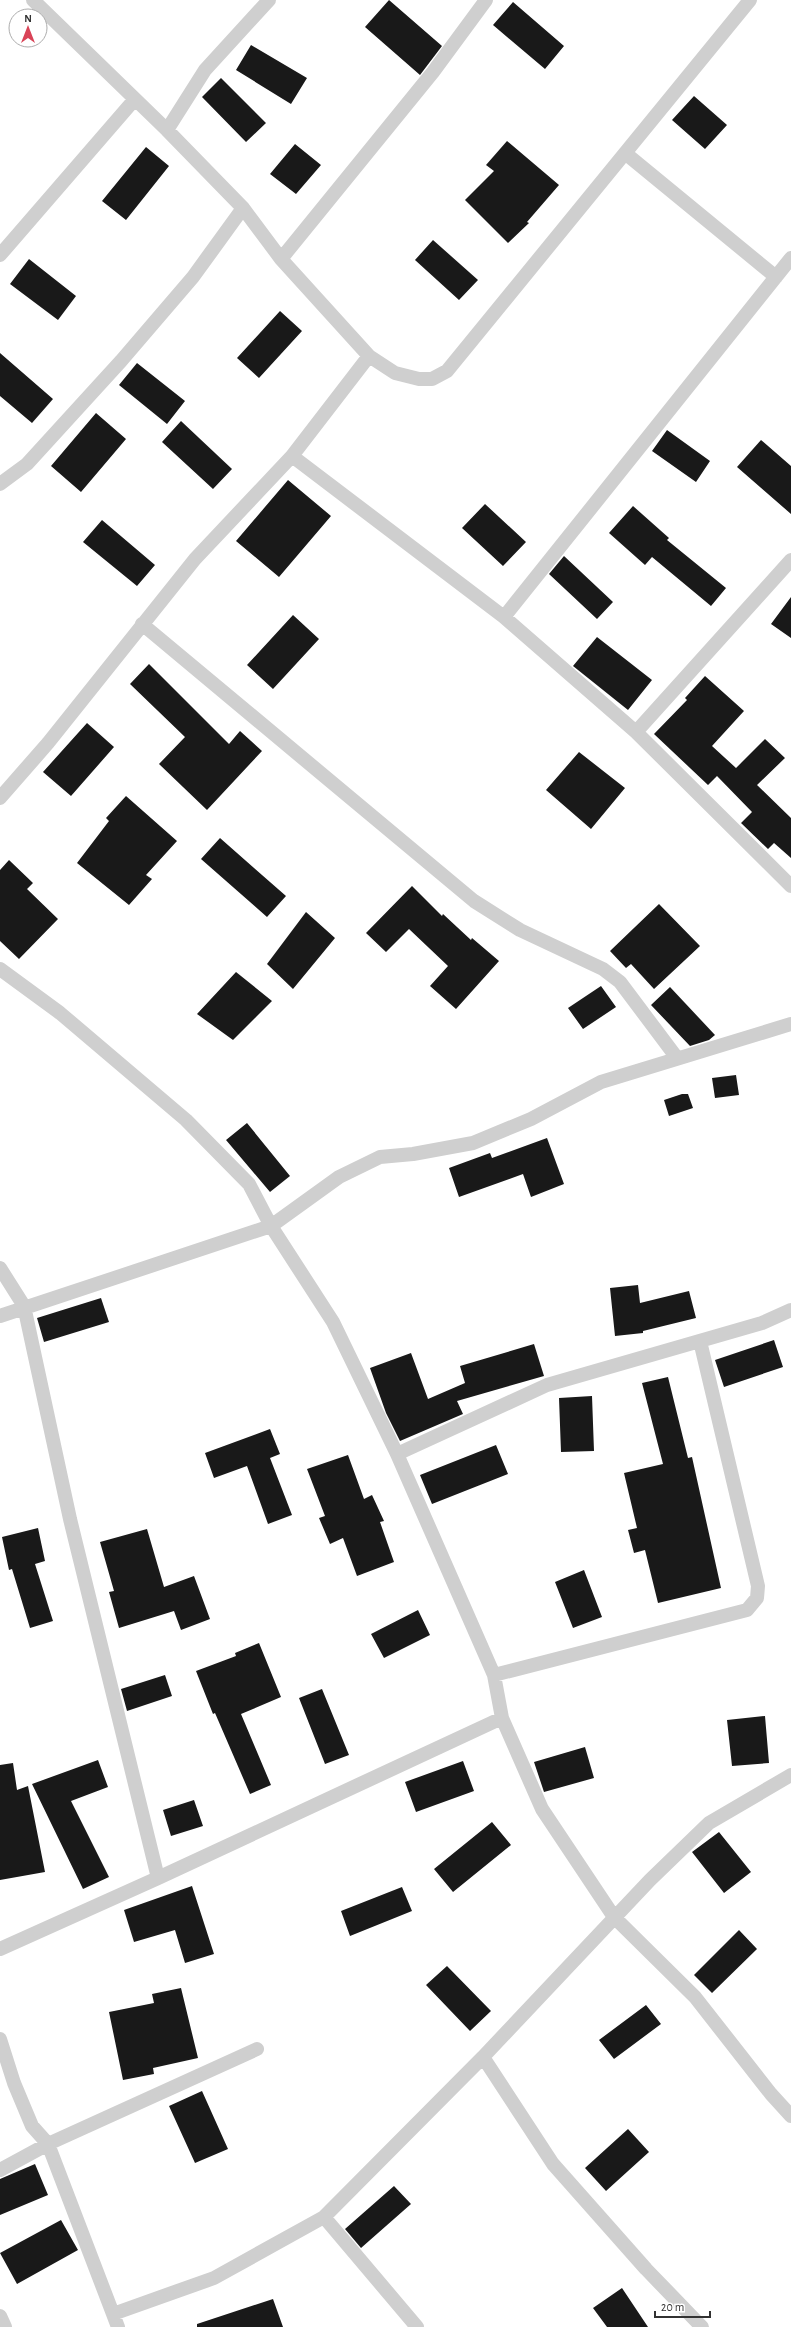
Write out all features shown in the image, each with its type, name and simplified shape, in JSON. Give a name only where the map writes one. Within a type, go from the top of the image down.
[{"type":"street","points":[[33,0],[167,130],[243,208],[281,259],[369,356],[395,373],[419,379],[432,379],[447,371],[750,0]]},
{"type":"street","points":[[167,130],[205,70],[269,0]]},
{"type":"street","points":[[281,259],[433,72],[486,0]]},
{"type":"street","points":[[0,255],[135,100]]},
{"type":"street","points":[[625,153],[776,277]]},
{"type":"street","points":[[0,484],[27,464],[121,361],[193,277],[243,208]]},
{"type":"street","points":[[504,617],[791,258]]},
{"type":"street","points":[[0,798],[48,743],[142,624],[195,560],[292,456],[369,356]]},
{"type":"street","points":[[292,456],[504,617],[636,732],[746,843],[791,886]]},
{"type":"street","points":[[636,732],[791,560]]},
{"type":"street","points":[[142,624],[474,901],[520,930],[603,969],[620,982],[677,1058]]},
{"type":"street","points":[[0,969],[60,1013],[186,1120],[249,1184],[271,1226],[333,1322],[396,1454],[494,1675],[502,1718],[542,1809],[614,1917],[695,1998],[771,2094],[791,2116]]},
{"type":"street","points":[[0,1316],[24,1306],[271,1226],[339,1177],[380,1157],[413,1154],[473,1143],[531,1119],[601,1082],[789,1023]]},
{"type":"street","points":[[0,1268],[24,1306],[70,1519],[158,1878]]},
{"type":"street","points":[[396,1454],[546,1385],[762,1323],[791,1310]]},
{"type":"street","points":[[494,1675],[747,1610],[757,1598],[758,1586],[700,1341]]},
{"type":"street","points":[[0,1949],[158,1878],[502,1718]]},
{"type":"street","points":[[0,2039],[14,2083],[32,2126],[48,2144],[116,2321],[214,2278],[324,2217],[483,2057],[614,1917],[709,1823],[791,1775]]},
{"type":"street","points":[[0,2170],[48,2144],[257,2049]]},
{"type":"street","points":[[483,2057],[554,2164],[646,2269],[702,2327]]},
{"type":"street","points":[[324,2217],[417,2327]]},
{"type":"street","points":[[0,2316],[5,2327]]},
{"type":"building","points":[[389,0],[442,46],[420,75],[365,27]]},
{"type":"building","points":[[513,2],[564,46],[545,69],[493,25]]},
{"type":"building","points":[[251,45],[307,78],[291,104],[236,70]]},
{"type":"building","points":[[221,78],[266,123],[246,142],[202,97]]},
{"type":"building","points":[[694,96],[727,125],[705,149],[672,120]]},
{"type":"building","points":[[507,141],[559,185],[527,222],[529,223],[508,243],[465,200],[494,171],[486,165]]},
{"type":"building","points":[[295,144],[321,165],[296,194],[270,174]]},
{"type":"building","points":[[146,147],[169,166],[126,220],[102,201]]},
{"type":"building","points":[[433,240],[478,280],[459,300],[415,260]]},
{"type":"building","points":[[29,259],[76,296],[58,320],[10,284]]},
{"type":"building","points":[[280,311],[302,331],[259,378],[237,358]]},
{"type":"building","points":[[0,353],[53,399],[32,423],[0,396]]},
{"type":"building","points":[[137,363],[185,401],[167,424],[119,385]]},
{"type":"building","points":[[96,413],[126,439],[81,492],[51,466]]},
{"type":"building","points":[[181,421],[232,469],[213,489],[162,442]]},
{"type":"building","points":[[667,430],[710,461],[696,482],[652,451]]},
{"type":"building","points":[[761,440],[791,466],[791,514],[737,467]]},
{"type":"building","points":[[288,480],[331,516],[279,577],[236,541]]},
{"type":"building","points":[[485,504],[526,542],[503,566],[462,528]]},
{"type":"building","points":[[633,506],[669,538],[667,540],[726,588],[711,606],[652,557],[645,565],[609,533]]},
{"type":"building","points":[[102,520],[155,565],[137,586],[83,542]]},
{"type":"building","points":[[564,556],[613,602],[597,619],[549,574]]},
{"type":"building","points":[[791,597],[791,638],[771,624]]},
{"type":"building","points":[[293,615],[319,639],[273,689],[247,665]]},
{"type":"building","points":[[597,637],[652,680],[628,710],[573,666]]},
{"type":"building","points":[[149,664],[229,744],[240,731],[262,751],[207,810],[159,764],[185,737],[130,684]]},
{"type":"building","points":[[705,676],[744,711],[712,746],[736,768],[765,739],[785,758],[757,785],[791,818],[791,858],[774,843],[768,849],[741,823],[752,812],[717,776],[708,785],[654,734],[687,700],[685,698]]},
{"type":"building","points":[[87,723],[114,747],[71,796],[43,772]]},
{"type":"building","points":[[579,752],[625,788],[591,829],[546,790]]},
{"type":"building","points":[[126,796],[177,841],[146,875],[152,879],[129,905],[77,863],[109,821],[106,818]]},
{"type":"building","points":[[220,838],[286,896],[267,917],[201,859]]},
{"type":"building","points":[[9,860],[33,883],[27,889],[58,919],[19,959],[0,941],[0,870]]},
{"type":"building","points":[[412,886],[442,916],[443,914],[471,940],[472,938],[499,961],[456,1009],[430,986],[448,966],[409,929],[386,952],[366,933]]},
{"type":"building","points":[[659,904],[700,946],[654,989],[631,964],[626,968],[610,951]]},
{"type":"building","points":[[306,912],[335,938],[293,989],[267,964]]},
{"type":"building","points":[[236,972],[272,1001],[233,1040],[197,1014]]},
{"type":"building","points":[[601,986],[616,1007],[583,1029],[568,1008]]},
{"type":"building","points":[[670,987],[715,1035],[709,1040],[690,1046],[651,1005]]},
{"type":"building","points":[[736,1075],[739,1095],[715,1098],[712,1078]]},
{"type":"building","points":[[682,1094],[688,1094],[693,1108],[669,1116],[664,1100]]},
{"type":"building","points":[[247,1123],[290,1176],[270,1192],[226,1140]]},
{"type":"building","points":[[547,1138],[564,1184],[531,1197],[523,1174],[459,1197],[449,1168],[490,1153],[492,1158]]},
{"type":"building","points":[[638,1285],[640,1303],[689,1291],[696,1318],[643,1331],[643,1333],[615,1336],[610,1288]]},
{"type":"building","points":[[101,1298],[109,1322],[44,1342],[37,1318]]},
{"type":"building","points":[[774,1340],[783,1367],[724,1387],[715,1360]]},
{"type":"building","points":[[534,1344],[544,1376],[457,1401],[463,1414],[400,1441],[386,1413],[370,1368],[411,1353],[428,1399],[465,1383],[460,1366]]},
{"type":"building","points":[[668,1377],[688,1458],[692,1457],[721,1588],[658,1603],[645,1550],[634,1553],[628,1530],[637,1528],[624,1473],[663,1464],[642,1383]]},
{"type":"building","points":[[592,1396],[594,1451],[561,1452],[559,1398]]},
{"type":"building","points":[[270,1429],[280,1454],[270,1458],[292,1515],[268,1524],[247,1466],[214,1478],[205,1453]]},
{"type":"building","points":[[496,1445],[508,1474],[432,1504],[420,1475]]},
{"type":"building","points":[[348,1455],[364,1499],[372,1495],[384,1521],[380,1522],[394,1562],[357,1576],[343,1538],[330,1544],[319,1518],[325,1516],[307,1469]]},
{"type":"building","points":[[38,1528],[45,1561],[35,1564],[53,1621],[30,1628],[12,1569],[9,1570],[2,1537]]},
{"type":"building","points":[[147,1529],[164,1587],[194,1576],[210,1619],[181,1630],[174,1611],[119,1628],[109,1592],[114,1591],[100,1542]]},
{"type":"building","points":[[584,1570],[602,1617],[573,1628],[555,1582]]},
{"type":"building","points":[[418,1610],[430,1635],[384,1658],[371,1634]]},
{"type":"building","points":[[259,1643],[281,1697],[241,1714],[271,1785],[250,1794],[215,1713],[213,1714],[196,1671],[236,1656],[235,1653]]},
{"type":"building","points":[[165,1675],[172,1696],[127,1711],[121,1689]]},
{"type":"building","points":[[322,1689],[349,1755],[325,1764],[299,1698]]},
{"type":"building","points":[[765,1716],[769,1763],[732,1766],[727,1720]]},
{"type":"building","points":[[585,1747],[594,1778],[544,1792],[534,1762]]},
{"type":"building","points":[[98,1760],[108,1787],[71,1801],[109,1877],[83,1889],[32,1784]]},
{"type":"building","points":[[463,1761],[474,1791],[416,1812],[405,1782]]},
{"type":"building","points":[[13,1763],[17,1790],[28,1786],[45,1872],[0,1880],[0,1765]]},
{"type":"building","points":[[194,1800],[203,1826],[171,1836],[163,1810]]},
{"type":"building","points":[[492,1822],[511,1845],[453,1892],[434,1869]]},
{"type":"building","points":[[719,1832],[751,1872],[724,1893],[692,1852]]},
{"type":"building","points":[[192,1886],[214,1954],[185,1963],[175,1930],[134,1942],[124,1910]]},
{"type":"building","points":[[402,1887],[412,1911],[350,1936],[341,1911]]},
{"type":"building","points":[[739,1930],[757,1949],[712,1993],[694,1975]]},
{"type":"building","points":[[447,1966],[491,2011],[470,2031],[426,1985]]},
{"type":"building","points":[[181,1988],[198,2058],[153,2068],[154,2074],[123,2080],[109,2012],[154,2003],[152,1994]]},
{"type":"building","points":[[646,2005],[661,2024],[614,2059],[599,2040]]},
{"type":"building","points":[[202,2091],[228,2149],[195,2163],[169,2106]]},
{"type":"building","points":[[628,2129],[649,2152],[606,2191],[585,2168]]},
{"type":"building","points":[[35,2164],[48,2195],[0,2215],[0,2179]]},
{"type":"building","points":[[394,2186],[411,2204],[361,2248],[345,2229]]},
{"type":"building","points":[[61,2220],[78,2250],[17,2284],[0,2253]]},
{"type":"building","points":[[622,2288],[648,2327],[607,2327],[593,2308]]},
{"type":"building","points":[[273,2299],[283,2327],[197,2327],[197,2324]]}]
